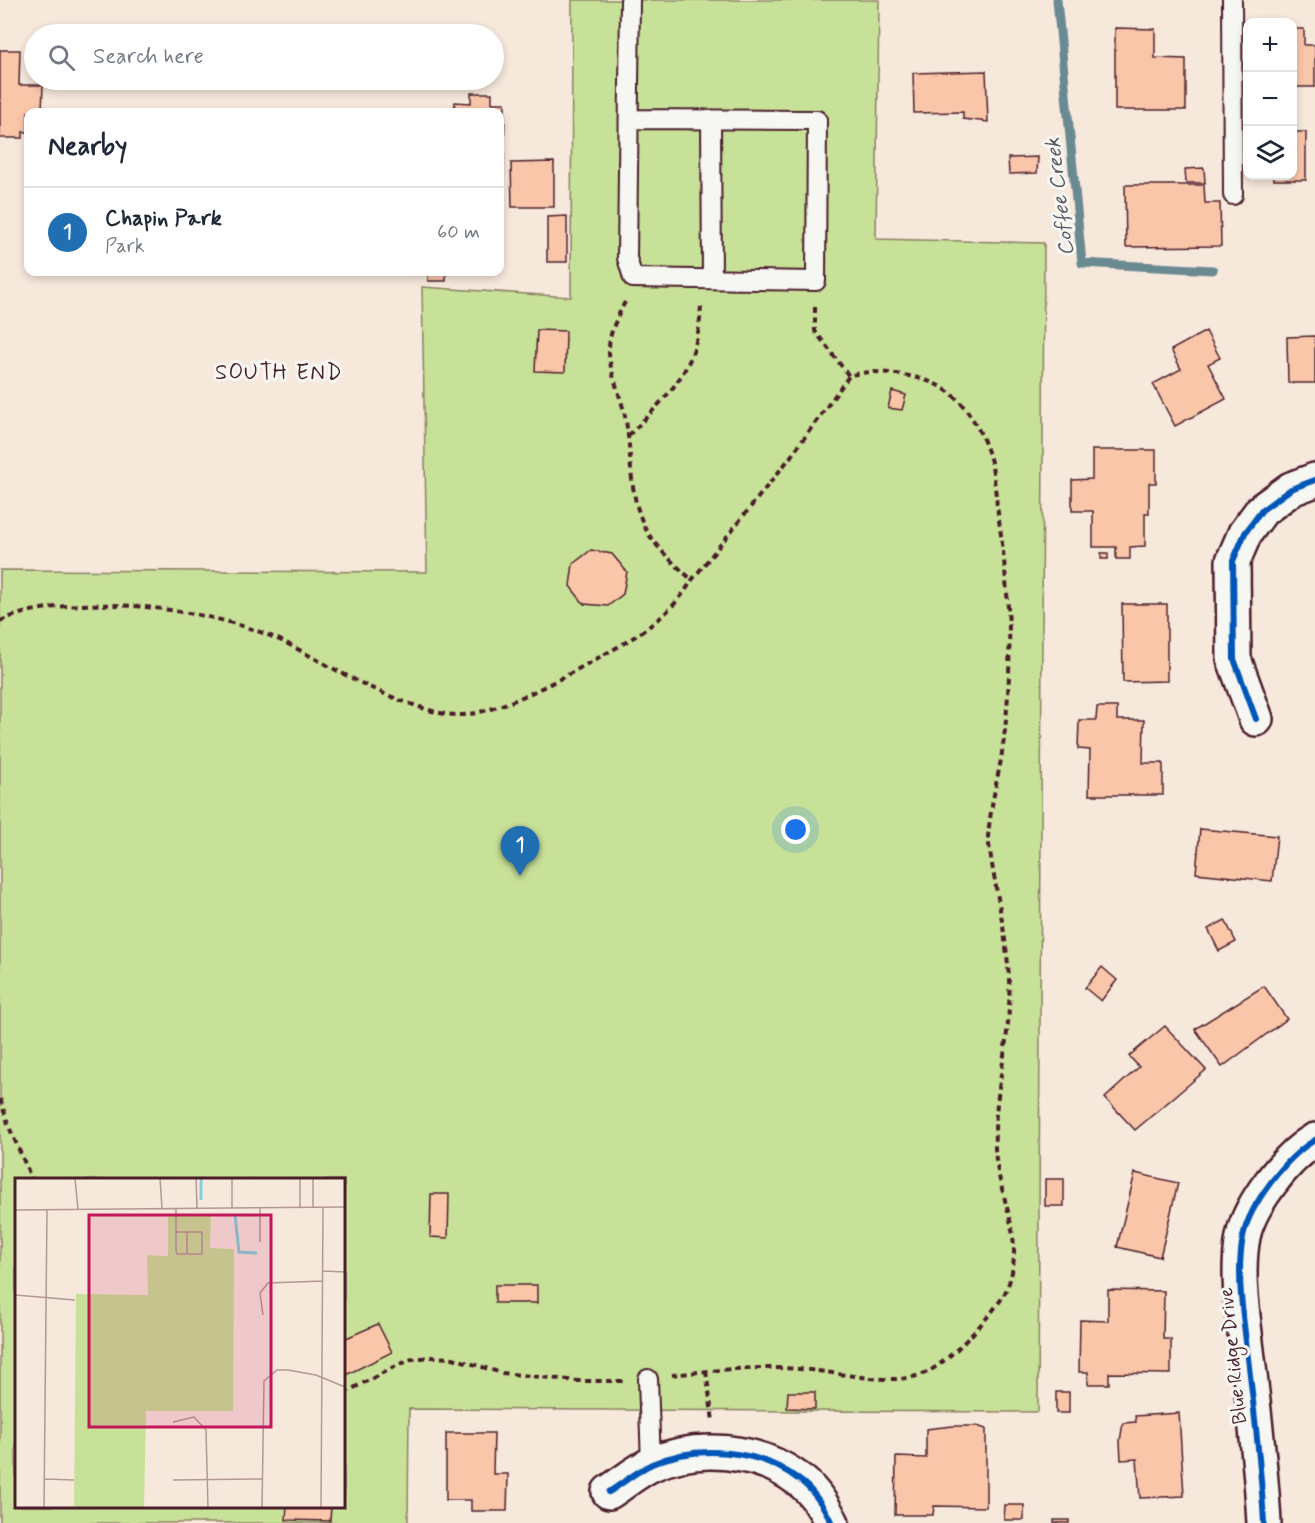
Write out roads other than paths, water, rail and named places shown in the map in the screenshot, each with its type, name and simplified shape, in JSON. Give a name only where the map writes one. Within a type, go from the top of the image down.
[{"type":"street","points":[[1256,719],[1234,659],[1233,561],[1245,533],[1262,510],[1291,489],[1315,480]]},
{"type":"street","name":"Blue Ridge Drive","points":[[1264,1523],[1243,1311],[1241,1278],[1243,1235],[1260,1195],[1303,1147],[1315,1140]]},
{"type":"street","points":[[609,1492],[651,1464],[688,1453],[756,1457],[799,1479],[823,1506],[832,1523]]},
{"type":"lane","points":[[629,119],[816,120],[816,281],[633,278],[627,258],[630,0]]},
{"type":"lane","points":[[1232,0],[1233,195]]},
{"type":"lane","points":[[706,279],[711,120]]},
{"type":"lane","points":[[648,1379],[651,1464]]},
{"type":"waterway","name":"Coffee Creek","points":[[1057,0],[1082,263],[1213,270]]},
{"type":"place","name":"Chapin Park","points":[[520,876]]},
{"type":"district","name":"SOUTH END","points":[[279,371]]}]
